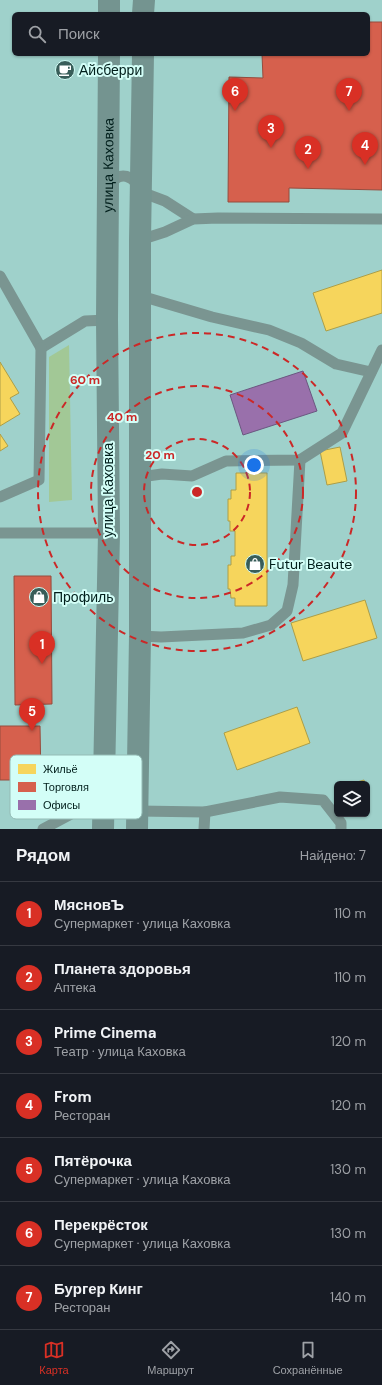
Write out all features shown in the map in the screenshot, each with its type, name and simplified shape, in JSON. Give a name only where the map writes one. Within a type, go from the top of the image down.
[{"type":"main road","points":[[109,0],[109,12]]},
{"type":"main road","points":[[143,12],[144,0]]},
{"type":"main road","name":"улица Каховка","points":[[104,755],[109,533],[107,320],[109,56]]},
{"type":"main road","points":[[139,755],[140,240],[143,56]]},
{"type":"lane","points":[[108,190],[114,180],[125,176],[131,178],[136,181],[141,192],[165,201],[193,219]]},
{"type":"lane","points":[[140,240],[165,232],[193,219],[382,219]]},
{"type":"lane","points":[[0,276],[41,348],[39,480],[0,497]]},
{"type":"lane","points":[[141,296],[212,317],[269,330],[301,343],[336,364],[371,372]]},
{"type":"lane","points":[[41,348],[85,321],[107,320]]},
{"type":"lane","points":[[140,477],[162,474],[192,476],[226,461],[300,460],[342,433],[382,350]]},
{"type":"lane","points":[[140,636],[161,637],[243,633],[271,625],[287,611],[293,585],[300,460]]},
{"type":"lane","points":[[0,533],[109,533]]},
{"type":"lane","points":[[138,820],[204,812],[280,797],[323,800],[341,823],[341,829]]},
{"type":"lane","points":[[204,812],[204,829]]},
{"type":"lane","points":[[43,829],[62,819]]},
{"type":"green space","points":[[69,345],[72,500],[49,502],[49,357]]},
{"type":"building: Жильё","points":[[382,270],[382,313],[326,331],[313,293]]},
{"type":"building: Жильё","points":[[0,362],[19,393],[10,398],[20,414],[0,426]]},
{"type":"building: Жильё","points":[[0,434],[8,446],[0,451]]},
{"type":"building: Жильё","points":[[340,447],[347,481],[327,485],[320,451]]},
{"type":"building: Жильё","points":[[236,473],[267,473],[267,606],[235,606],[235,598],[231,598],[230,589],[228,589],[228,565],[231,565],[231,556],[235,556],[235,531],[230,531],[230,521],[228,521],[228,499],[231,499],[231,490],[236,490]]},
{"type":"building: Жильё","points":[[365,600],[377,638],[303,661],[291,623]]},
{"type":"building: Жильё","points":[[297,707],[310,743],[237,770],[224,733]]},
{"type":"building: Торговля","points":[[370,22],[382,22],[382,190],[289,188],[289,202],[228,202],[229,77],[263,78],[262,56],[370,56]]},
{"type":"building: Торговля","points":[[14,576],[51,576],[52,704],[15,705]]},
{"type":"building: Торговля","points":[[0,726],[40,726],[41,755],[10,755],[10,780],[0,780]]},
{"type":"building: Офисы","points":[[303,371],[317,411],[243,435],[230,395]]},
{"type":"place","name":"Айсберри","points":[[65,70]]},
{"type":"place","name":"Перекрёсток","points":[[235,111]]},
{"type":"place","name":"Бургер Кинг","points":[[349,111]]},
{"type":"place","name":"Prime Cinema","points":[[271,148]]},
{"type":"place","name":"From","points":[[365,165]]},
{"type":"place","name":"Планета здоровья","points":[[308,169]]},
{"type":"place","name":"Futur Beaute","points":[[255,564]]},
{"type":"place","name":"Профиль","points":[[39,597]]},
{"type":"place","name":"МясновЪ","points":[[42,664]]},
{"type":"place","name":"Пятёрочка","points":[[32,731]]}]
